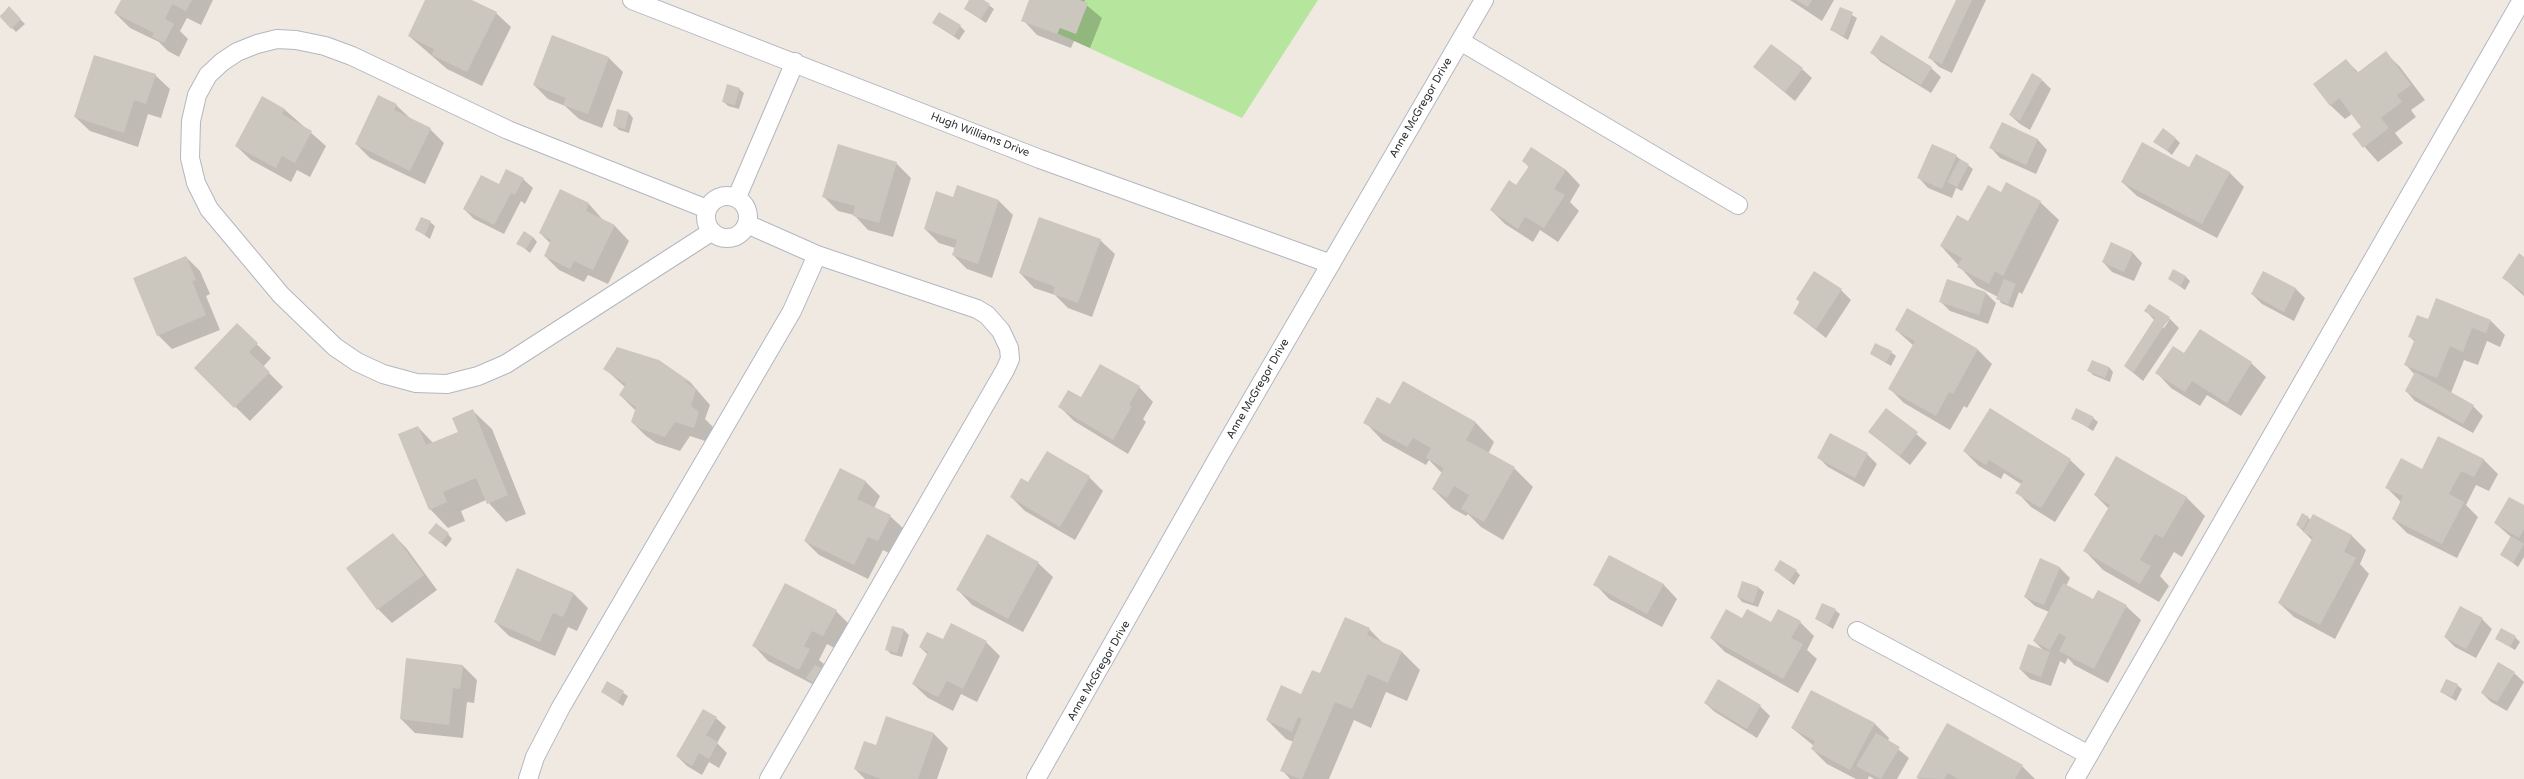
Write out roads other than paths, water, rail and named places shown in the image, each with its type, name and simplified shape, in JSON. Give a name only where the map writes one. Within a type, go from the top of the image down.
[{"type":"street","name":"Hugh Williams Drive","points":[[632,0],[795,62],[1040,159],[1331,264]]},
{"type":"street","name":"Anne McGregor Drive","points":[[1036,779],[1484,0]]},
{"type":"street","points":[[2075,779],[2522,0]]},
{"type":"street","points":[[706,209],[508,130],[352,56],[325,46],[302,41],[277,39],[257,44],[237,52],[222,62],[208,75],[197,95],[191,121],[190,158],[196,183],[209,209],[281,295],[335,347],[357,362],[383,374],[416,383],[447,384],[478,376],[506,364],[711,232]]},
{"type":"street","points":[[1460,41],[1738,205]]},
{"type":"street","points":[[737,197],[795,62]]},
{"type":"street","points":[[722,195],[737,197],[744,204],[748,214],[747,224],[742,232],[734,237],[726,238],[711,232],[706,224],[706,209],[716,198],[722,195]]},
{"type":"street","points":[[747,224],[817,255],[978,309],[987,315],[1001,331],[1009,348],[1010,359],[769,779]]},
{"type":"street","points":[[528,779],[535,757],[561,707],[792,311],[817,255]]},
{"type":"street","points":[[1857,631],[2090,754]]}]
